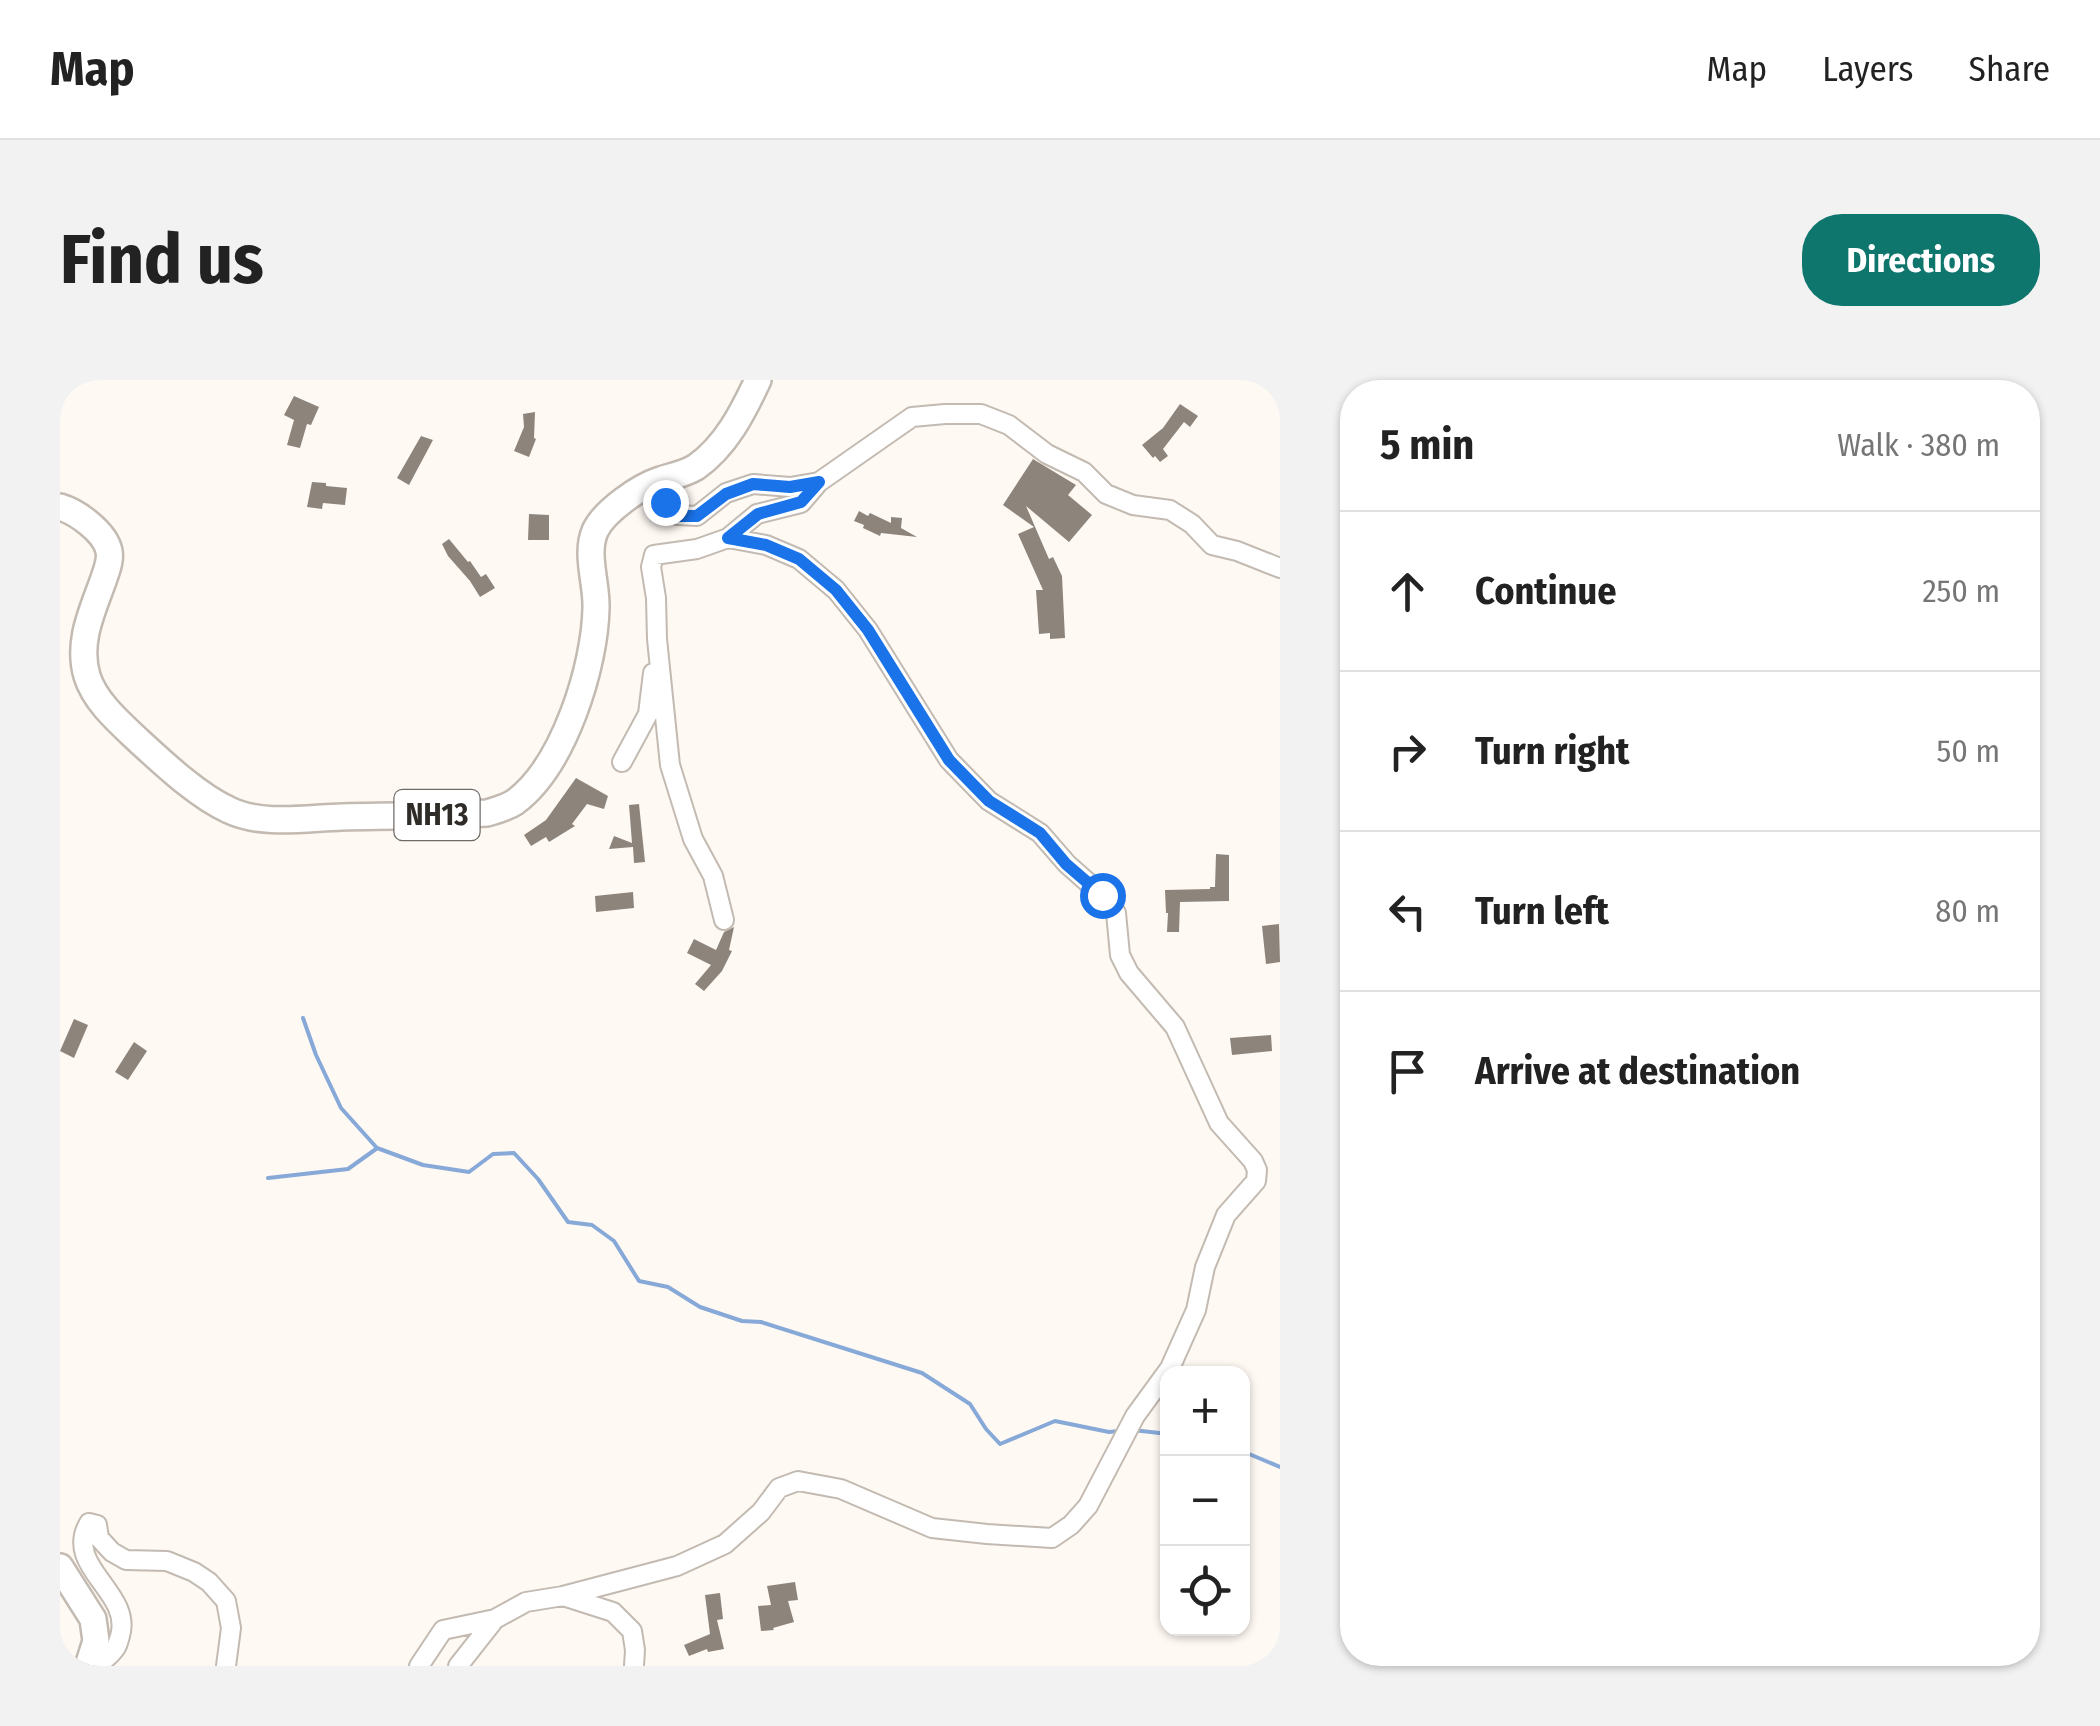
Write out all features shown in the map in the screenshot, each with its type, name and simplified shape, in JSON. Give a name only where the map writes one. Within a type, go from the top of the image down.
[{"type":"highway","name":"NH13","points":[[60,507],[94,527],[109,551],[108,568],[87,623],[83,655],[88,680],[104,706],[162,762],[213,801],[243,815],[265,818],[458,815],[502,809],[514,803],[543,772],[565,734],[579,698],[596,613],[591,550],[603,518],[638,491],[694,468],[711,454],[738,420],[758,380]]},
{"type":"highway","points":[[60,1567],[93,1619],[96,1642],[88,1666]]},
{"type":"street","points":[[724,920],[713,876],[694,839],[670,765],[650,567],[654,555],[697,549],[728,538],[758,514],[801,502],[819,482],[912,416],[982,414],[1009,425],[1047,454],[1084,472],[1106,494],[1132,504],[1170,510],[1192,524],[1212,546],[1280,568]]},
{"type":"street","points":[[659,480],[665,502],[677,516],[697,516],[726,494],[753,484],[790,487],[819,482]]},
{"type":"street","points":[[419,1666],[443,1630],[496,1619],[526,1602],[677,1566],[726,1544],[779,1488],[798,1481],[841,1489],[932,1528],[1052,1538],[1088,1506],[1136,1416],[1170,1368],[1196,1310],[1205,1268],[1226,1216],[1256,1181],[1253,1160],[1219,1123],[1176,1027],[1129,973],[1120,955],[1116,913],[1102,895],[1066,864],[1040,833],[989,801],[949,760],[868,630],[836,590],[799,559],[766,545],[728,538]]},
{"type":"street","points":[[622,762],[648,714],[656,598]]},
{"type":"street","points":[[96,1666],[116,1648],[124,1623],[117,1602],[94,1574],[84,1550],[83,1532],[89,1523],[97,1525],[99,1538],[126,1560],[167,1561],[194,1572],[218,1592],[226,1601],[231,1628],[226,1666]]},
{"type":"street","points":[[564,1596],[613,1612],[632,1631],[634,1666]]},
{"type":"street","points":[[458,1666],[496,1619]]},
{"type":"building","points":[[294,396],[319,407],[311,425],[307,424],[300,448],[287,445],[294,420],[284,415]]},
{"type":"building","points":[[1180,404],[1198,416],[1190,427],[1184,422],[1163,449],[1168,456],[1160,462],[1142,445],[1163,428]]},
{"type":"building","points":[[535,412],[536,439],[529,457],[514,451],[524,427],[523,414]]},
{"type":"building","points":[[421,436],[433,440],[409,485],[397,478]]},
{"type":"building","points":[[1033,459],[1076,485],[1068,495],[1092,515],[1069,542],[1026,506],[1049,559],[1053,557],[1062,576],[1065,638],[1050,639],[1050,633],[1039,634],[1036,590],[1043,590],[1018,534],[1034,527],[1003,505]]},
{"type":"building","points":[[312,482],[347,488],[345,505],[323,503],[322,509],[307,507]]},
{"type":"building","points":[[859,511],[891,523],[891,517],[902,518],[901,528],[917,537],[881,533],[880,536],[854,521]]},
{"type":"building","points":[[529,514],[549,515],[549,540],[528,540]]},
{"type":"building","points":[[449,539],[481,577],[486,574],[495,588],[480,597],[448,556],[442,544]]},
{"type":"building","points":[[576,778],[608,796],[604,809],[587,804],[572,824],[575,826],[549,842],[546,837],[531,846],[524,835],[546,820]]},
{"type":"building","points":[[639,804],[645,862],[634,863],[633,847],[609,849],[614,836],[632,843],[629,805]]},
{"type":"building","points":[[1216,854],[1229,855],[1229,901],[1180,902],[1179,932],[1167,932],[1165,890],[1215,887]]},
{"type":"building","points":[[633,892],[634,908],[596,912],[595,896]]},
{"type":"building","points":[[1279,924],[1280,962],[1266,964],[1262,926]]},
{"type":"building","points":[[734,927],[729,950],[732,951],[722,971],[704,991],[695,984],[711,965],[687,953],[694,939],[716,950],[724,932]]},
{"type":"building","points":[[74,1019],[88,1025],[74,1058],[60,1051]]},
{"type":"building","points":[[1271,1035],[1272,1051],[1232,1055],[1230,1038]]},
{"type":"building","points":[[134,1042],[147,1051],[128,1080],[115,1072]]},
{"type":"building","points":[[795,1582],[798,1600],[788,1601],[794,1622],[761,1631],[758,1606],[771,1605],[767,1586]]},
{"type":"building","points":[[720,1593],[723,1619],[717,1620],[724,1649],[707,1649],[689,1656],[684,1645],[710,1634],[705,1595]]},
{"type":"waterway","points":[[303,1018],[341,1108],[377,1148],[423,1165],[469,1172],[493,1154],[514,1153],[568,1222],[592,1225],[614,1241],[639,1281],[668,1287],[700,1307],[742,1321],[761,1322],[922,1373],[970,1404],[1000,1444],[1055,1421],[1119,1431]]},
{"type":"waterway","points":[[268,1178],[348,1169],[376,1149]]},
{"type":"waterway","points":[[1133,1430],[1160,1433]]},
{"type":"waterway","points":[[1250,1454],[1280,1467]]},
{"type":"route","points":[[665,502],[677,516],[697,516],[726,494],[753,484],[790,487],[819,482],[801,502],[758,514],[728,538],[766,545],[799,559],[836,590],[868,630],[949,760],[989,801],[1040,833],[1066,864],[1102,895]]}]
